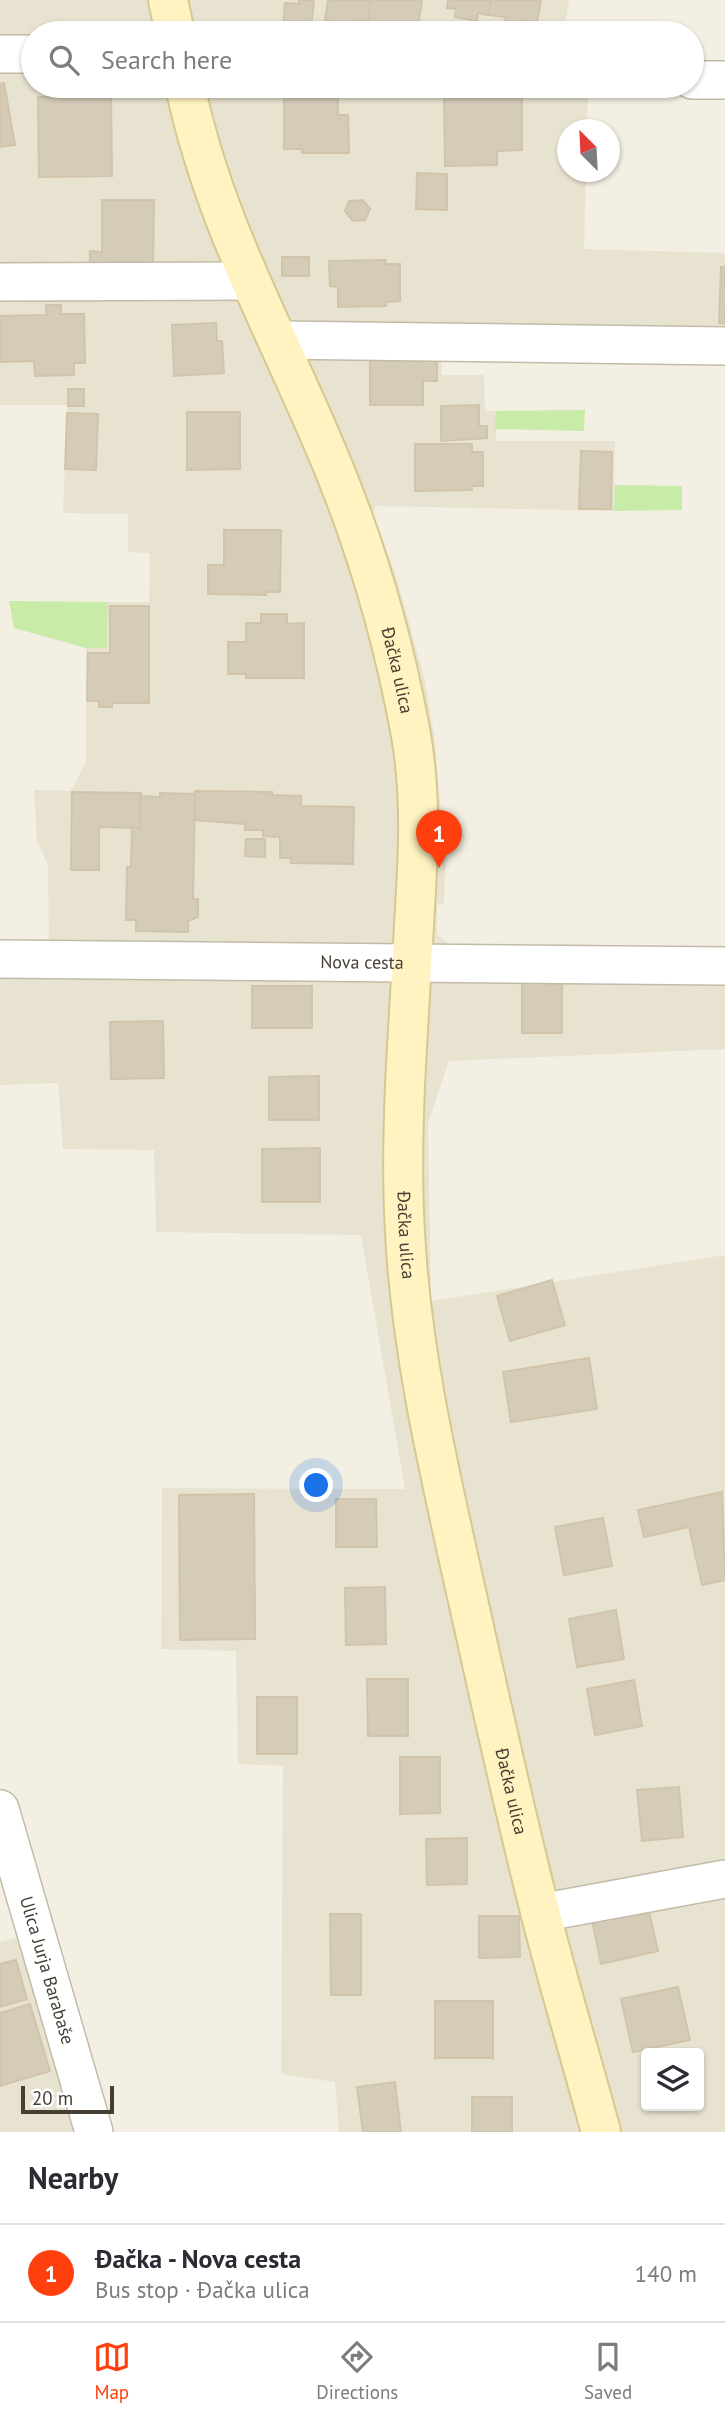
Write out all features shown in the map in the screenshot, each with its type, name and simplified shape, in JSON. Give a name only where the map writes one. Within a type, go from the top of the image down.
[{"type":"street","points":[[168,0],[172,21]]},
{"type":"street","points":[[0,54],[21,54]]},
{"type":"street","points":[[704,80],[725,80]]},
{"type":"street","name":"Đačka ulica","points":[[188,98],[219,208],[342,489],[369,567],[397,664],[418,786],[406,1097],[404,1230],[414,1335],[447,1504],[540,1913],[601,2132]]},
{"type":"street","points":[[0,282],[249,281]]},
{"type":"street","points":[[278,340],[725,346]]},
{"type":"street","name":"Nova cesta","points":[[0,959],[725,966]]},
{"type":"street","name":"Ulica Jurja Barabaše","points":[[0,1809],[94,2132]]},
{"type":"street","points":[[540,1913],[725,1879]]},
{"type":"shaded area","points":[[0,0],[569,0],[566,21],[21,21],[21,98],[588,98],[587,119],[557,119],[557,182],[586,182],[584,249],[725,253],[725,354],[441,352],[442,375],[484,375],[485,411],[496,411],[496,441],[615,441],[614,511],[376,506],[373,512],[396,576],[424,677],[434,734],[441,814],[447,813],[444,903],[437,905],[437,934],[449,945],[725,956],[725,1049],[449,1061],[428,1123],[431,1301],[725,1255],[725,2132],[339,2132],[335,2082],[281,2074],[283,1766],[238,1764],[236,1651],[161,1649],[162,1488],[405,1489],[361,1235],[156,1232],[154,1150],[63,1149],[58,1083],[0,1085],[0,975],[49,953],[48,865],[37,841],[34,790],[71,791],[86,762],[86,648],[107,647],[108,602],[149,602],[150,553],[128,552],[128,514],[63,513],[67,405],[0,405]]},
{"type":"shaded area","points":[[46,1930],[104,2132],[0,2132],[0,1942]]},
{"type":"green space","points":[[585,410],[584,431],[495,429],[496,411]]},
{"type":"green space","points":[[615,485],[682,486],[682,510],[614,511]]},
{"type":"green space","points":[[9,601],[108,602],[107,648],[86,648],[14,628]]},
{"type":"building","points":[[299,0],[314,0],[312,21],[284,21],[285,3],[299,4]]},
{"type":"building","points":[[328,0],[370,0],[368,21],[325,21]]},
{"type":"building","points":[[370,0],[422,0],[419,21],[368,21]]},
{"type":"building","points":[[448,0],[491,0],[488,15],[478,13],[477,21],[455,17],[456,9],[447,8]]},
{"type":"building","points":[[491,0],[541,0],[537,21],[505,21],[506,17],[488,15]]},
{"type":"building","points":[[4,83],[15,145],[0,147],[0,84]]},
{"type":"building","points":[[38,98],[111,98],[112,176],[39,177]]},
{"type":"building","points":[[284,98],[338,98],[338,115],[348,115],[349,153],[302,153],[302,149],[284,149]]},
{"type":"building","points":[[444,98],[522,98],[522,150],[497,151],[497,165],[445,166]]},
{"type":"building","points":[[417,173],[447,174],[447,210],[416,209]]},
{"type":"building","points":[[102,200],[154,200],[153,269],[90,269],[90,251],[102,252]]},
{"type":"building","points":[[363,200],[370,209],[365,220],[353,221],[345,211],[349,201]]},
{"type":"building","points":[[282,257],[309,257],[309,276],[282,276]]},
{"type":"building","points":[[386,260],[385,264],[400,264],[400,301],[386,302],[386,306],[338,307],[338,287],[330,286],[329,261]]},
{"type":"building","points":[[721,267],[725,267],[725,324],[719,323]]},
{"type":"building","points":[[46,305],[61,305],[61,314],[84,314],[85,363],[74,363],[74,375],[35,376],[34,361],[0,362],[0,316],[46,315]]},
{"type":"building","points":[[216,323],[217,341],[222,341],[224,373],[174,376],[172,325]]},
{"type":"building","points":[[370,353],[437,353],[437,381],[423,381],[423,405],[370,405]]},
{"type":"building","points":[[68,389],[84,389],[84,406],[68,406]]},
{"type":"building","points":[[479,405],[479,426],[487,426],[487,438],[441,441],[441,406]]},
{"type":"building","points":[[187,412],[240,412],[240,469],[187,470]]},
{"type":"building","points":[[67,413],[98,414],[96,470],[65,469]]},
{"type":"building","points":[[415,444],[472,444],[472,452],[483,452],[483,486],[472,486],[472,490],[415,491]]},
{"type":"building","points":[[581,451],[612,452],[611,509],[579,509]]},
{"type":"building","points":[[224,530],[281,530],[280,592],[266,592],[266,595],[208,594],[208,565],[224,565]]},
{"type":"building","points":[[110,606],[149,606],[149,703],[112,703],[112,707],[99,707],[99,701],[87,701],[88,653],[110,653]]},
{"type":"building","points":[[261,614],[287,614],[287,624],[304,623],[304,678],[246,678],[246,674],[228,674],[228,642],[246,642],[246,623],[261,623]]},
{"type":"building","points":[[195,791],[272,792],[272,795],[301,796],[301,806],[354,807],[353,864],[291,863],[291,858],[280,858],[280,837],[263,836],[263,830],[245,830],[245,824],[195,820]]},
{"type":"building","points":[[72,792],[141,793],[140,828],[99,827],[99,870],[71,870]]},
{"type":"building","points":[[160,793],[195,794],[193,899],[198,899],[198,917],[188,921],[188,932],[136,931],[136,920],[126,920],[127,867],[131,867],[132,828],[140,828],[140,796],[160,797]]},
{"type":"building","points":[[246,839],[265,839],[265,857],[245,856]]},
{"type":"building","points":[[562,976],[562,1033],[522,1033],[522,977]]},
{"type":"building","points":[[252,986],[312,986],[312,1028],[252,1028]]},
{"type":"building","points":[[163,1021],[164,1078],[111,1079],[110,1022]]},
{"type":"building","points":[[319,1076],[319,1120],[269,1120],[269,1077]]},
{"type":"building","points":[[320,1148],[320,1202],[262,1202],[262,1149]]},
{"type":"building","points":[[552,1280],[565,1325],[510,1341],[497,1296]]},
{"type":"building","points":[[589,1358],[597,1409],[511,1422],[503,1372]]},
{"type":"building","points":[[722,1492],[725,1580],[702,1585],[689,1527],[644,1537],[638,1510]]},
{"type":"building","points":[[254,1494],[255,1639],[180,1640],[179,1495]]},
{"type":"building","points":[[336,1499],[376,1499],[377,1547],[336,1547]]},
{"type":"building","points":[[603,1518],[612,1566],[564,1575],[555,1527]]},
{"type":"building","points":[[385,1587],[386,1644],[346,1645],[345,1588]]},
{"type":"building","points":[[616,1610],[624,1659],[577,1667],[569,1619]]},
{"type":"building","points":[[367,1679],[408,1679],[408,1736],[368,1736]]},
{"type":"building","points":[[634,1680],[642,1726],[595,1735],[587,1689]]},
{"type":"building","points":[[257,1697],[297,1697],[297,1754],[257,1754]]},
{"type":"building","points":[[400,1757],[440,1757],[440,1813],[400,1814]]},
{"type":"building","points":[[679,1787],[683,1837],[642,1841],[637,1790]]},
{"type":"building","points":[[467,1838],[467,1884],[427,1885],[426,1839]]},
{"type":"building","points":[[648,1907],[658,1951],[601,1964],[592,1920]]},
{"type":"building","points":[[330,1914],[361,1914],[361,1995],[331,1995]]},
{"type":"building","points":[[479,1916],[519,1916],[520,1957],[479,1958]]},
{"type":"building","points":[[16,1960],[27,1999],[0,2007],[0,1964]]},
{"type":"building","points":[[678,1987],[690,2040],[641,2048],[633,2052],[621,1999]]},
{"type":"building","points":[[435,2001],[493,2001],[493,2058],[435,2058]]},
{"type":"building","points":[[30,2004],[50,2071],[0,2086],[0,2013]]},
{"type":"building","points":[[395,2082],[401,2132],[363,2132],[357,2087]]},
{"type":"building","points":[[472,2097],[512,2097],[512,2132],[472,2132]]},
{"type":"place","name":"Đačka - Nova cesta","points":[[439,868]]}]
